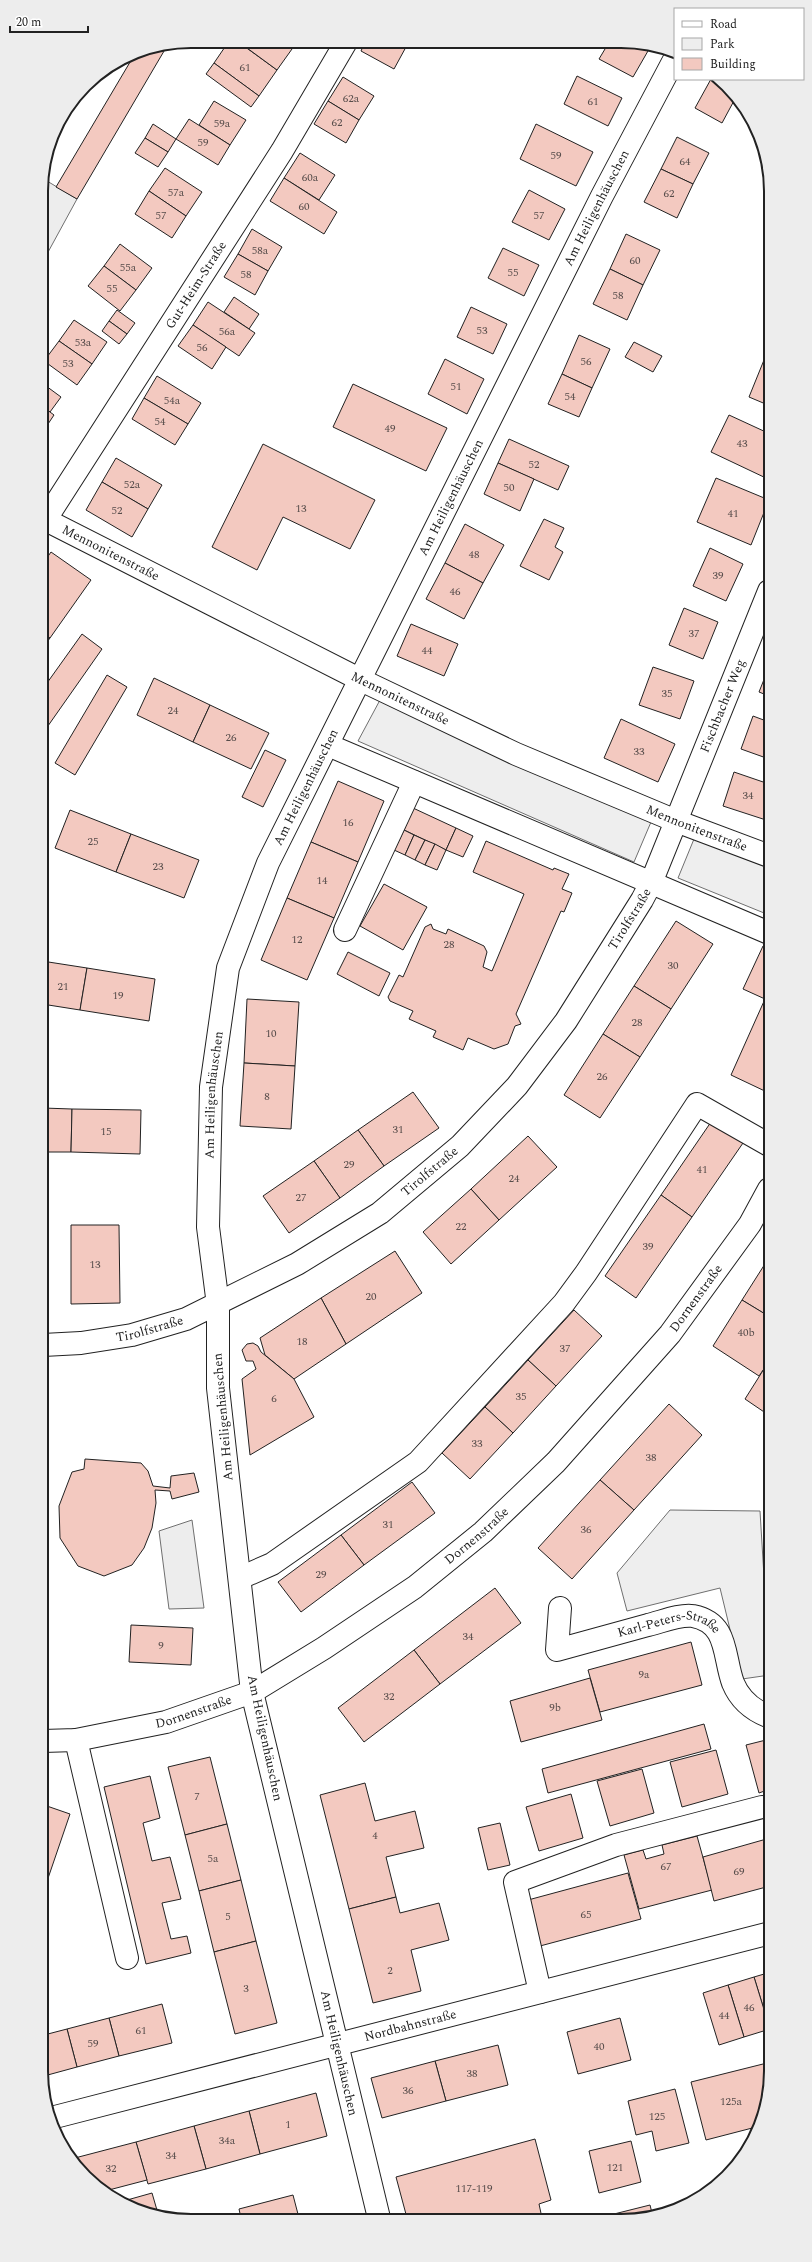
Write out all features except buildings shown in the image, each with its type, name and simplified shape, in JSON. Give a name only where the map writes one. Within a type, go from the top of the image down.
[{"type":"street","name":"Gut-Heim-Straße","points":[[48,513],[282,151],[342,48]]},
{"type":"street","name":"Am Heiligenhäuschen","points":[[378,2214],[252,1692],[218,1388],[218,1304],[208,1227],[211,1087],[228,968],[268,863],[361,680],[602,196],[674,60]]},
{"type":"street","name":"Mennonitenstraße","points":[[48,524],[361,680],[516,754],[676,821],[764,854]]},
{"type":"street","name":"Fischbacher Weg","points":[[676,821],[764,603]]},
{"type":"street","points":[[328,745],[764,931]]},
{"type":"street","points":[[345,930],[414,782]]},
{"type":"street","name":"Tirolfstraße","points":[[48,1345],[81,1343],[132,1335],[186,1319],[297,1264],[380,1213],[460,1146],[517,1086],[566,1021],[651,883],[676,821]]},
{"type":"street","points":[[240,1578],[272,1564],[418,1462],[564,1303],[586,1273],[697,1104],[764,1142]]},
{"type":"street","name":"Dornenstraße","points":[[48,1741],[76,1740],[166,1722],[252,1692],[324,1648],[415,1587],[483,1532],[551,1467],[670,1334],[750,1224],[764,1200]]},
{"type":"street","name":"Karl-Peters-Straße","points":[[560,1608],[557,1650],[669,1619],[692,1616],[714,1624],[722,1639],[734,1684],[743,1698],[756,1712],[764,1715]]},
{"type":"street","points":[[76,1740],[127,1958]]},
{"type":"street","points":[[540,1992],[514,1882],[616,1846],[762,1807]]},
{"type":"street","name":"Nordbahnstraße","points":[[56,2117],[764,1935]]},
{"type":"green space","points":[[380,700],[651,822],[634,862],[358,741]]},
{"type":"green space","points":[[694,839],[764,866],[764,913],[678,878]]},
{"type":"green space","points":[[670,1510],[760,1511],[764,1577],[764,1676],[742,1679],[720,1588],[627,1611],[617,1573]]},
{"type":"shaded area","points":[[48,182],[77,199],[48,252]]},
{"type":"shaded area","points":[[192,1520],[204,1608],[169,1609],[159,1531]]}]
